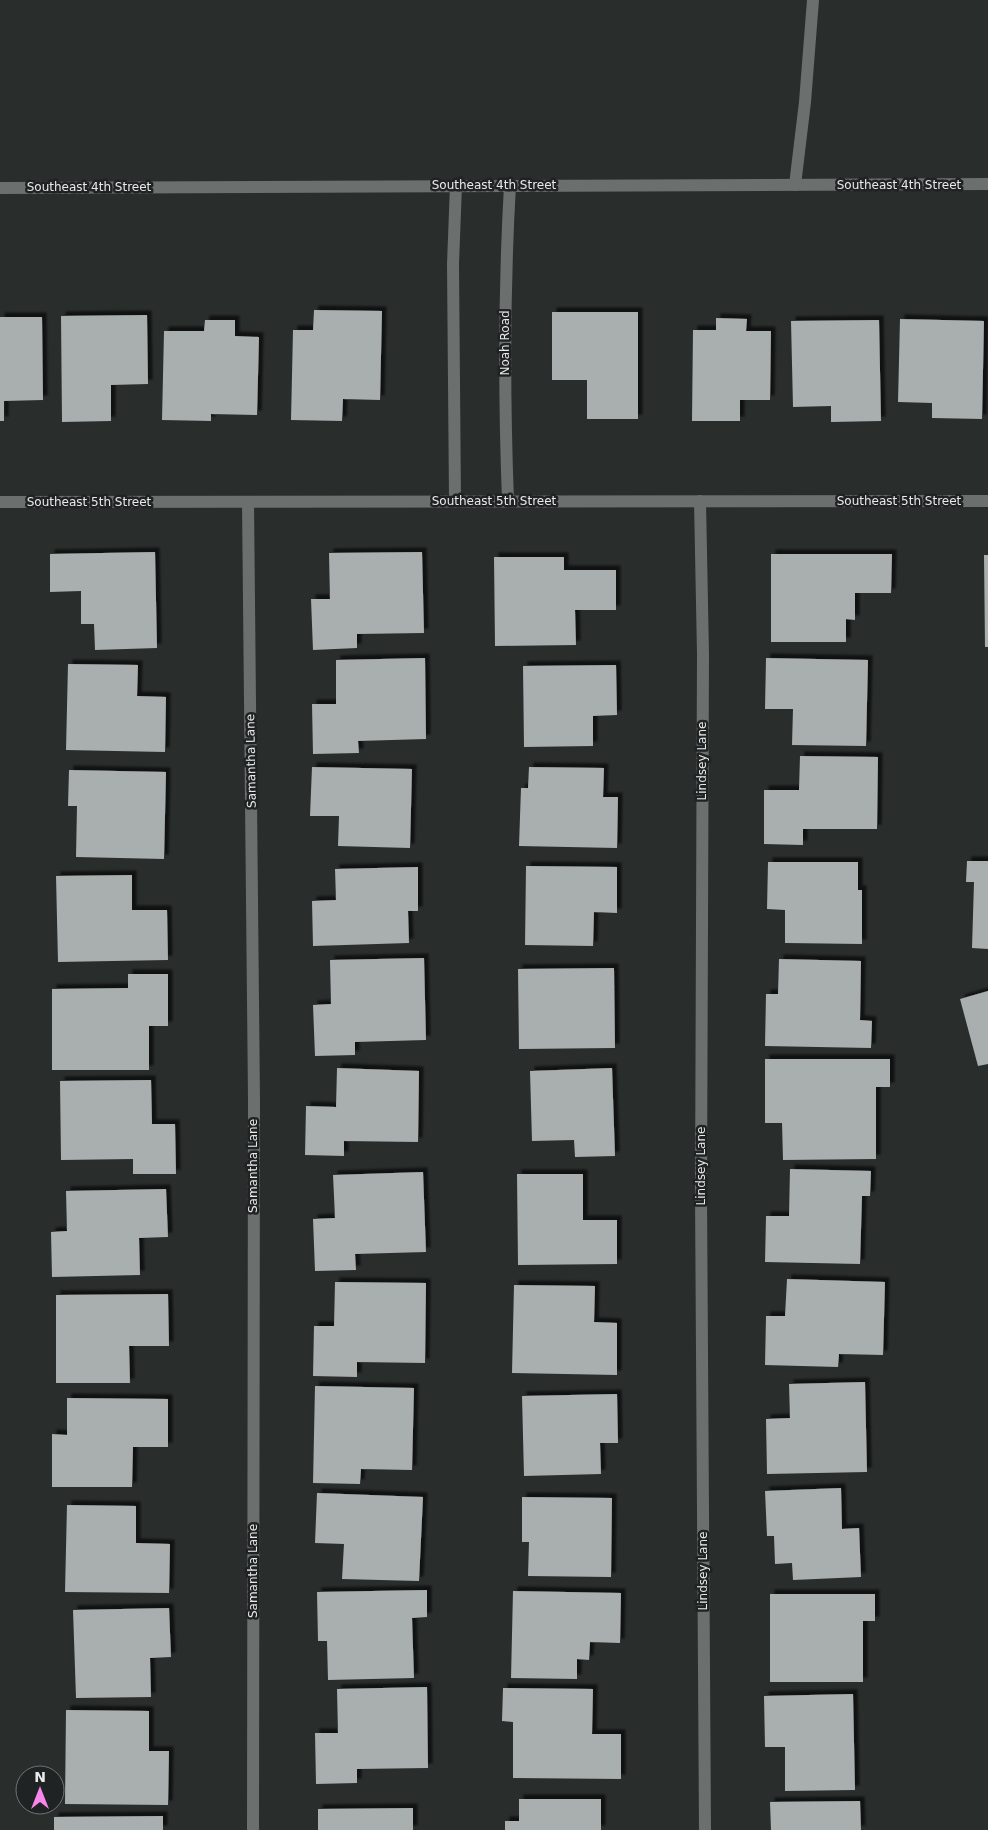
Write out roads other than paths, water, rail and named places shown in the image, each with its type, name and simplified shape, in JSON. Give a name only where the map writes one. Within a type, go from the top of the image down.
[{"type":"street","points":[[795,185],[805,102],[813,0]]},
{"type":"street","name":"Southeast 4th Street","points":[[0,188],[988,184]]},
{"type":"street","points":[[455,501],[453,264],[456,185]]},
{"type":"street","name":"Noah Road","points":[[508,501],[505,436],[505,267],[510,185]]},
{"type":"street","name":"Lindsey Lane","points":[[700,501],[703,654],[701,1204],[705,1830]]},
{"type":"street","name":"Southeast 5th Street","points":[[0,502],[988,501]]},
{"type":"street","name":"Samantha Lane","points":[[248,502],[254,1100],[253,1830]]}]
